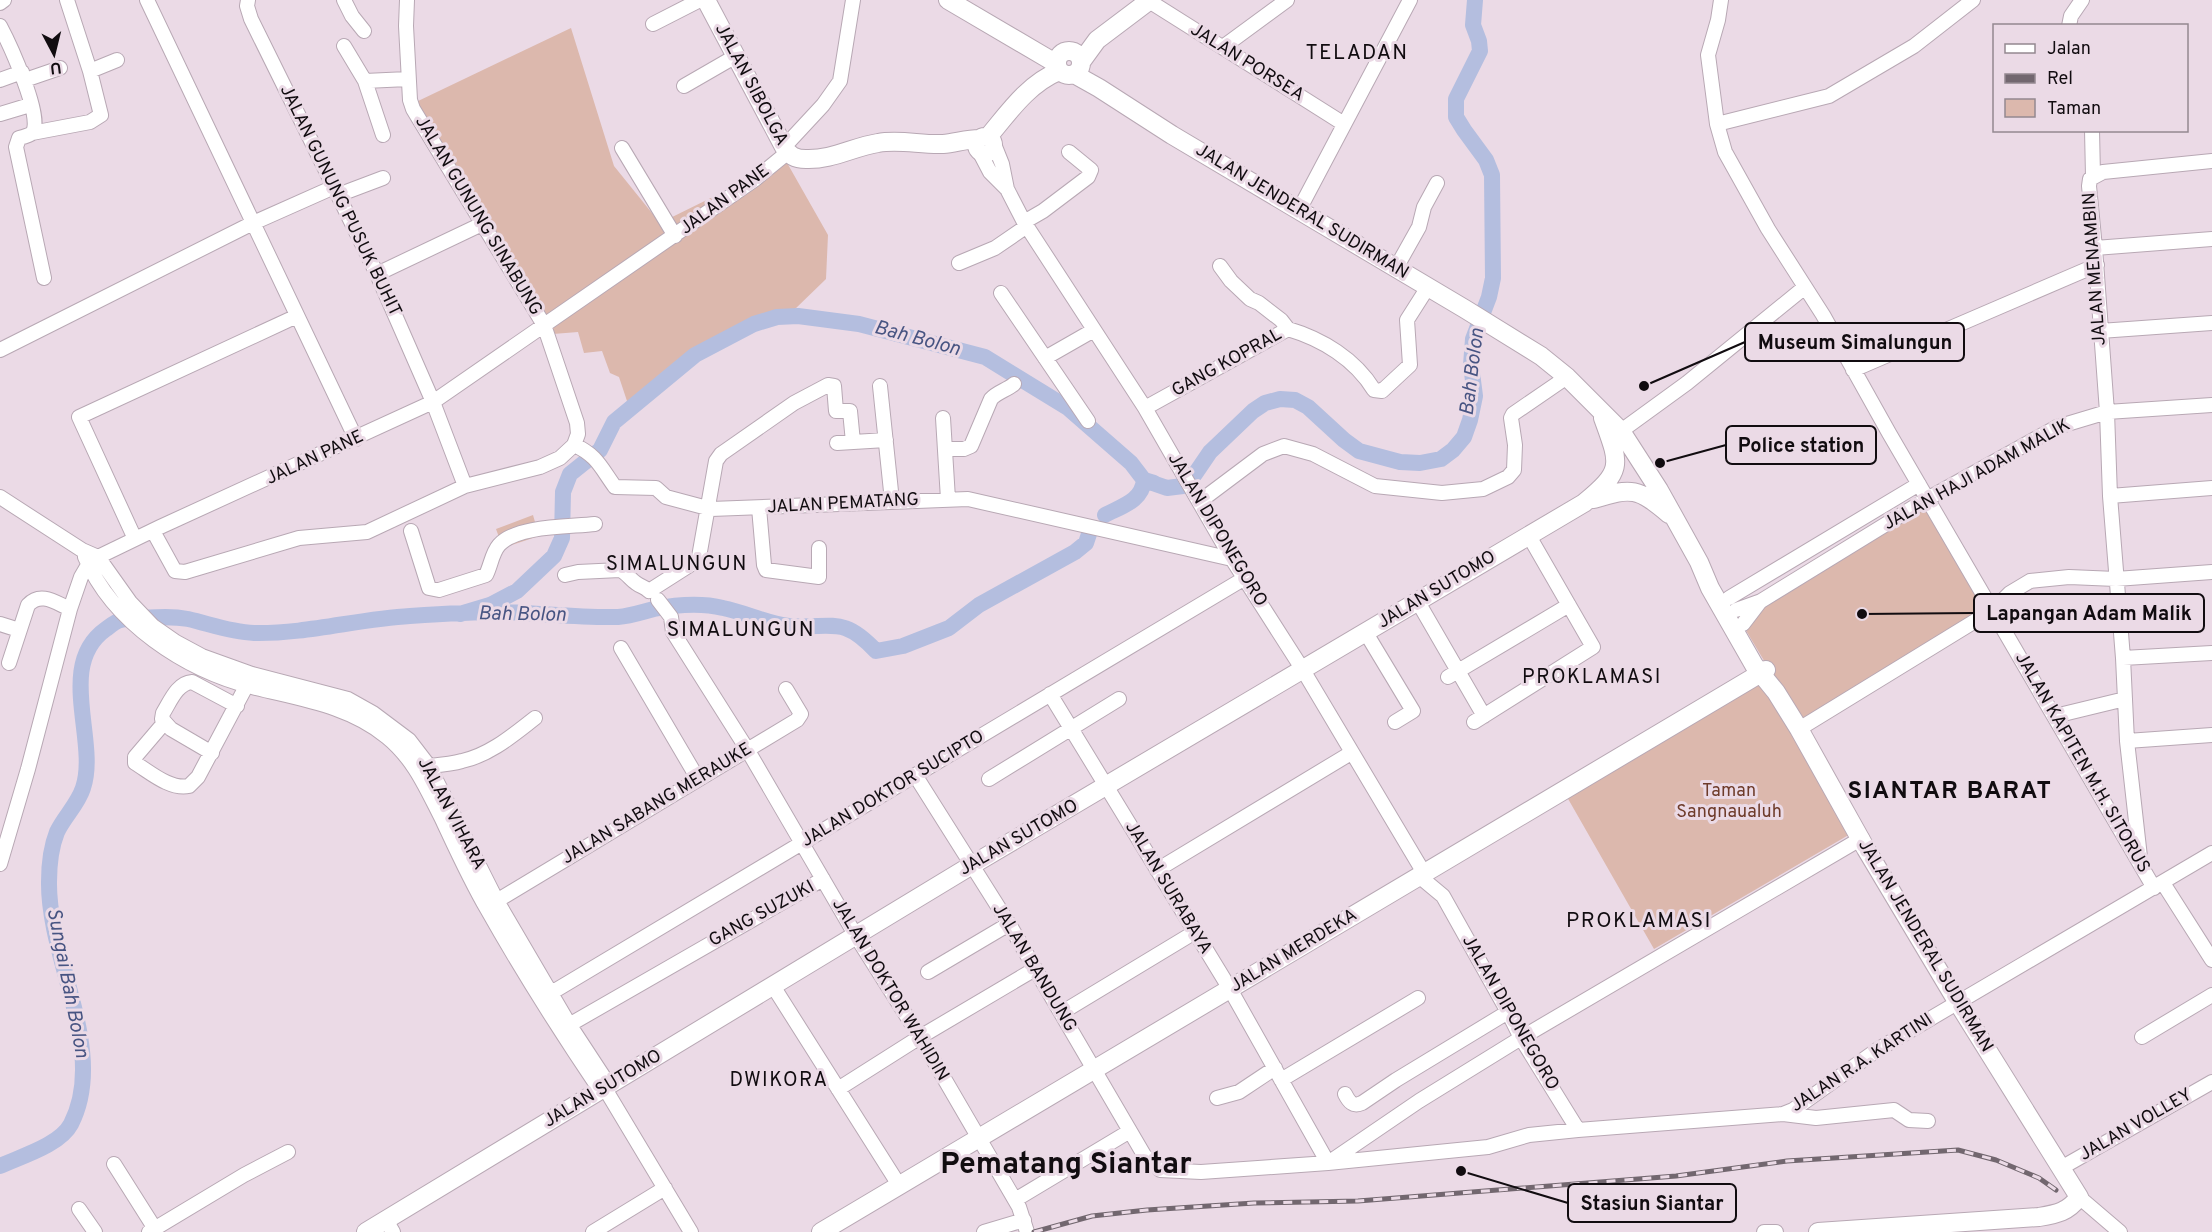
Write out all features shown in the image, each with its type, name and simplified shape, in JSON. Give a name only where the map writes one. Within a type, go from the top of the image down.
[{"type":"main road","name":"JALAN SIBOLGA","points":[[706,0],[785,150],[794,158],[805,160],[837,155],[865,145],[882,142],[946,144],[959,149],[984,144]]},
{"type":"main road","points":[[984,144],[1028,89],[1049,75],[1071,65],[1097,40],[1150,0]]},
{"type":"main road","name":"JALAN JENDERAL SUDIRMAN","points":[[955,2],[1071,65],[1099,88],[1172,135],[1541,356],[1567,377],[1621,431],[1659,490],[1699,562],[1710,588],[1799,729],[1958,1002],[2079,1197]]},
{"type":"main road","name":"JALAN SUTOMO","points":[[366,1232],[389,1226],[604,1087],[972,865],[1584,503],[1606,484],[1616,462],[1614,448],[1601,412]]},
{"type":"main road","points":[[1584,503],[1622,491],[1633,491],[1645,495],[1675,519]]},
{"type":"main road","name":"JALAN JENDERAL SUDIRMAN","points":[[1699,562],[1717,579],[1736,611],[1763,672]]},
{"type":"main road","name":"JALAN MERDEKA","points":[[821,1232],[1763,672]]},
{"type":"main road","points":[[1818,1232],[2039,1217],[2060,1214],[2071,1208],[2079,1197]]},
{"type":"street","points":[[44,278],[16,147],[19,138],[32,133],[90,122],[101,115],[102,111],[68,0]]},
{"type":"street","points":[[147,0],[356,439]]},
{"type":"street","name":"JALAN GUNUNG PUSUK BUHIT","points":[[248,0],[247,6],[251,19],[377,274],[433,402],[465,486]]},
{"type":"street","points":[[344,0],[352,16],[364,31]]},
{"type":"street","name":"JALAN GUNUNG SINABUNG","points":[[407,0],[408,79],[413,109],[544,325],[577,423],[578,434],[574,445]]},
{"type":"street","points":[[653,24],[700,0]]},
{"type":"street","name":"JALAN PANE","points":[[93,561],[135,539],[433,402],[754,180],[785,150],[840,81],[853,0]]},
{"type":"street","name":"JALAN PORSEA","points":[[1150,0],[1344,124]]},
{"type":"street","points":[[1223,47],[1287,0]]},
{"type":"street","points":[[1299,210],[1410,0]]},
{"type":"street","name":"JALAN KAPITEN M.H. SITORUS","points":[[1721,0],[1719,20],[1708,55],[1717,124],[1725,152],[2141,862],[2212,960]]},
{"type":"street","points":[[1717,124],[1829,96],[1914,46],[1973,0]]},
{"type":"street","points":[[2070,24],[2082,0]]},
{"type":"street","points":[[0,26],[23,76],[34,126],[32,133]]},
{"type":"street","points":[[344,46],[365,81],[383,135]]},
{"type":"street","points":[[684,86],[736,56]]},
{"type":"street","points":[[90,70],[117,60]]},
{"type":"street","points":[[0,80],[60,68]]},
{"type":"street","points":[[365,81],[408,79]]},
{"type":"street","points":[[0,114],[30,105]]},
{"type":"street","points":[[2092,132],[2093,176]]},
{"type":"street","name":"JALAN DIPONEGORO","points":[[984,144],[1002,164],[1007,189],[1025,224],[1145,408],[1232,559],[1303,670],[1352,753],[1426,872],[1441,882],[1443,896],[1521,1038],[1578,1130]]},
{"type":"street","points":[[622,148],[675,236]]},
{"type":"street","points":[[959,263],[995,248],[1089,177],[1091,170],[1069,152]]},
{"type":"street","name":"JALAN MENAMBIN","points":[[2141,862],[2127,741],[2097,265],[2089,186],[2093,176],[2103,172],[2212,161]]},
{"type":"street","points":[[0,350],[253,223],[336,191],[384,178]]},
{"type":"street","points":[[1396,268],[1419,227],[1424,207],[1437,183]]},
{"type":"street","points":[[377,274],[482,224]]},
{"type":"street","points":[[2095,248],[2212,238]]},
{"type":"street","points":[[1853,370],[2097,265]]},
{"type":"street","points":[[1220,266],[1231,281],[1250,299],[1281,320],[1288,329]]},
{"type":"street","name":"GANG KOPRAL","points":[[1145,408],[1288,329],[1336,351],[1354,364],[1374,390],[1382,391],[1410,365],[1407,320],[1428,287]]},
{"type":"street","points":[[1621,431],[1687,383],[1805,287]]},
{"type":"street","points":[[1001,293],[1088,421]]},
{"type":"street","points":[[135,539],[79,417],[297,316]]},
{"type":"street","points":[[2100,331],[2212,323]]},
{"type":"street","points":[[1045,358],[1094,330]]},
{"type":"street","points":[[1197,499],[1263,454],[1284,446],[1312,454],[1375,486],[1442,493],[1484,489],[1508,477],[1514,470],[1515,446],[1511,418],[1513,414],[1567,377]]},
{"type":"street","points":[[945,449],[964,449],[971,446],[991,399],[1014,384]]},
{"type":"street","points":[[565,575],[578,572],[620,570],[649,591],[696,561],[709,508],[716,461],[721,454],[794,403],[828,385],[834,386],[836,411],[850,411],[853,442]]},
{"type":"street","points":[[880,386],[892,501]]},
{"type":"street","name":"JALAN HAJI ADAM MALIK","points":[[1736,611],[1761,601],[1928,499],[2057,427],[2107,412],[2212,405]]},
{"type":"street","points":[[942,418],[948,499]]},
{"type":"street","points":[[837,442],[886,440]]},
{"type":"street","points":[[153,531],[175,571],[185,572],[299,538],[367,532],[465,486],[540,467],[560,458],[574,445]]},
{"type":"street","name":"JALAN PEMATANG","points":[[574,445],[588,451],[603,468],[615,487],[656,488],[666,497],[709,508],[968,499],[1232,559]]},
{"type":"street","points":[[1736,611],[1919,484]]},
{"type":"street","points":[[2110,496],[2212,488]]},
{"type":"street","points":[[0,497],[82,550],[93,561],[81,577],[70,609],[28,769],[0,864]]},
{"type":"street","points":[[759,508],[766,570],[819,577],[819,548]]},
{"type":"street","points":[[411,531],[429,588],[432,590],[486,575],[499,545],[508,538],[534,530],[595,524]]},
{"type":"street","points":[[1418,602],[1453,674],[1479,719],[1593,646],[1529,536]]},
{"type":"street","name":"JALAN VIHARA","points":[[93,561],[124,606],[170,653],[197,667],[346,705],[401,749],[429,766],[457,838]]},
{"type":"street","points":[[1799,729],[1993,610],[2010,593],[2030,581],[2069,577],[2116,579],[2212,572]]},
{"type":"street","name":"JALAN DOKTOR SUCIPTO","points":[[546,996],[803,845],[915,775],[1245,578]]},
{"type":"street","points":[[9,663],[28,605],[32,600],[44,598],[70,609]]},
{"type":"street","name":"JALAN DOKTOR WAHIDIN","points":[[658,600],[671,617],[673,632],[747,749],[856,936],[920,1037],[1015,1200],[1026,1226]]},
{"type":"street","points":[[1453,674],[1569,605]]},
{"type":"street","points":[[0,624],[19,630]]},
{"type":"street","points":[[1366,633],[1413,711],[1395,722]]},
{"type":"street","points":[[621,648],[698,779]]},
{"type":"street","points":[[2123,658],[2212,653]]},
{"type":"street","points":[[164,723],[135,758],[135,763],[179,787],[189,786],[198,777],[212,753],[250,680]]},
{"type":"street","points":[[212,753],[171,729],[164,723],[163,713],[181,685],[187,682],[192,682],[237,706]]},
{"type":"street","name":"JALAN SABANG MERAUKE","points":[[492,904],[799,717],[800,709],[786,689]]},
{"type":"street","name":"JALAN SURABAYA","points":[[1050,694],[1230,989],[1328,1163]]},
{"type":"street","points":[[989,779],[1119,699]]},
{"type":"street","points":[[2055,716],[2125,699]]},
{"type":"street","points":[[429,766],[464,761],[482,754],[502,743],[535,718]]},
{"type":"street","points":[[2127,741],[2212,735]]},
{"type":"street","points":[[1157,870],[1352,753]]},
{"type":"street","name":"JALAN VIHARA","points":[[417,759],[492,904],[564,1027],[604,1087],[691,1232]]},
{"type":"street","name":"JALAN BANDUNG","points":[[915,775],[1009,924],[1144,1155],[1160,1170],[1201,1172],[1328,1163]]},
{"type":"street","points":[[1328,1163],[1419,1101],[1521,1038],[1862,838]]},
{"type":"street","name":"JALAN R.A. KARTINI","points":[[1328,1163],[1488,1147],[1529,1135],[1783,1114],[1793,1110],[1877,1050],[2212,853]]},
{"type":"street","name":"GANG SUZUKI","points":[[564,1027],[823,879]]},
{"type":"street","points":[[928,972],[1009,924]]},
{"type":"street","points":[[1061,1013],[1195,932]]},
{"type":"street","points":[[838,1089],[1035,969]]},
{"type":"street","points":[[773,986],[899,1185]]},
{"type":"street","points":[[2142,1037],[2212,995]]},
{"type":"street","points":[[1217,1098],[1239,1092],[1278,1074],[1418,998]]},
{"type":"street","points":[[1345,1094],[1352,1104],[1356,1106],[1362,1103],[1508,1012]]},
{"type":"street","name":"JALAN VOLLEY","points":[[2061,1168],[2212,1082]]},
{"type":"street","points":[[1783,1114],[1816,1118],[1894,1110],[1909,1120],[1928,1121]]},
{"type":"street","points":[[1015,1200],[1130,1131]]},
{"type":"street","points":[[114,1164],[154,1231],[244,1175],[288,1152]]},
{"type":"street","points":[[593,1232],[665,1188]]},
{"type":"street","points":[[2079,1197],[2120,1232]]},
{"type":"street","points":[[80,1209],[95,1232]]},
{"type":"street","points":[[984,1232],[1026,1226]]},
{"type":"street","points":[[1764,1232],[1776,1232]]},
{"type":"green space","points":[[571,28],[614,166],[660,223],[786,161],[828,235],[826,279],[793,311],[750,321],[697,349],[628,404],[619,377],[610,373],[602,351],[584,353],[578,332],[553,334],[416,102]]},
{"type":"green space","points":[[1924,507],[1987,611],[1800,721],[1738,617]]},
{"type":"green space","points":[[533,515],[539,536],[503,548],[496,529]]},
{"type":"green space","name":"Taman Sangnaualuh","points":[[1758,680],[1852,833],[1654,949],[1567,797]]},
{"type":"waterway","name":"Bah Bolon","points":[[460,614],[490,605],[517,591],[554,556],[562,538],[563,492],[570,474],[600,450],[614,422],[695,355],[754,324],[777,317],[798,316],[859,324],[985,357],[1068,408],[1131,463],[1144,480],[1167,488],[1183,486],[1195,474],[1210,452],[1253,411],[1265,403],[1280,399],[1295,400],[1308,407],[1359,451],[1400,462],[1420,463],[1441,459],[1464,437],[1470,420],[1475,396],[1471,365],[1473,339],[1489,297],[1493,278],[1492,175],[1486,160],[1456,117],[1456,99],[1480,51],[1473,25],[1475,0]]},
{"type":"waterway","name":"Bah Bolon","points":[[1105,515],[1135,498],[1144,480],[1154,483]]},
{"type":"waterway","name":"Sungai Bah Bolon","points":[[0,1166],[40,1149],[58,1138],[71,1124],[81,1096],[83,1067],[80,1036],[51,912],[49,870],[57,832],[83,788],[86,769],[81,704],[83,662],[91,644],[115,622],[129,619],[177,617],[237,631],[274,633],[421,615],[500,612],[618,617],[654,609],[697,605],[715,606],[781,625],[845,628],[854,632],[876,651],[903,646],[949,628],[979,605],[1075,552],[1086,543],[1089,534]]},
{"type":"railway","points":[[1034,1232],[1092,1216],[1147,1210],[1254,1203],[1358,1201],[1676,1176],[1787,1161],[1958,1150],[1996,1160],[2039,1178],[2056,1190]]},
{"type":"place","name":"Museum Simalungun","points":[[1644,386]]},
{"type":"place","name":"Police station","points":[[1660,463]]},
{"type":"place","name":"Lapangan Adam Malik","points":[[1862,614]]},
{"type":"place","name":"Stasiun Siantar","points":[[1461,1171]]},
{"type":"district","name":"TELADAN","points":[[1357,53]]},
{"type":"district","name":"SIMALUNGUN","points":[[677,565]]},
{"type":"district","name":"SIMALUNGUN","points":[[741,630]]},
{"type":"district","name":"PROKLAMASI","points":[[1592,678]]},
{"type":"district","name":"SIANTAR BARAT","points":[[1950,792]]},
{"type":"district","name":"PROKLAMASI","points":[[1639,921]]},
{"type":"district","name":"DWIKORA","points":[[779,1081]]},
{"type":"district","name":"Pematang Siantar","points":[[1066,1165]]}]
